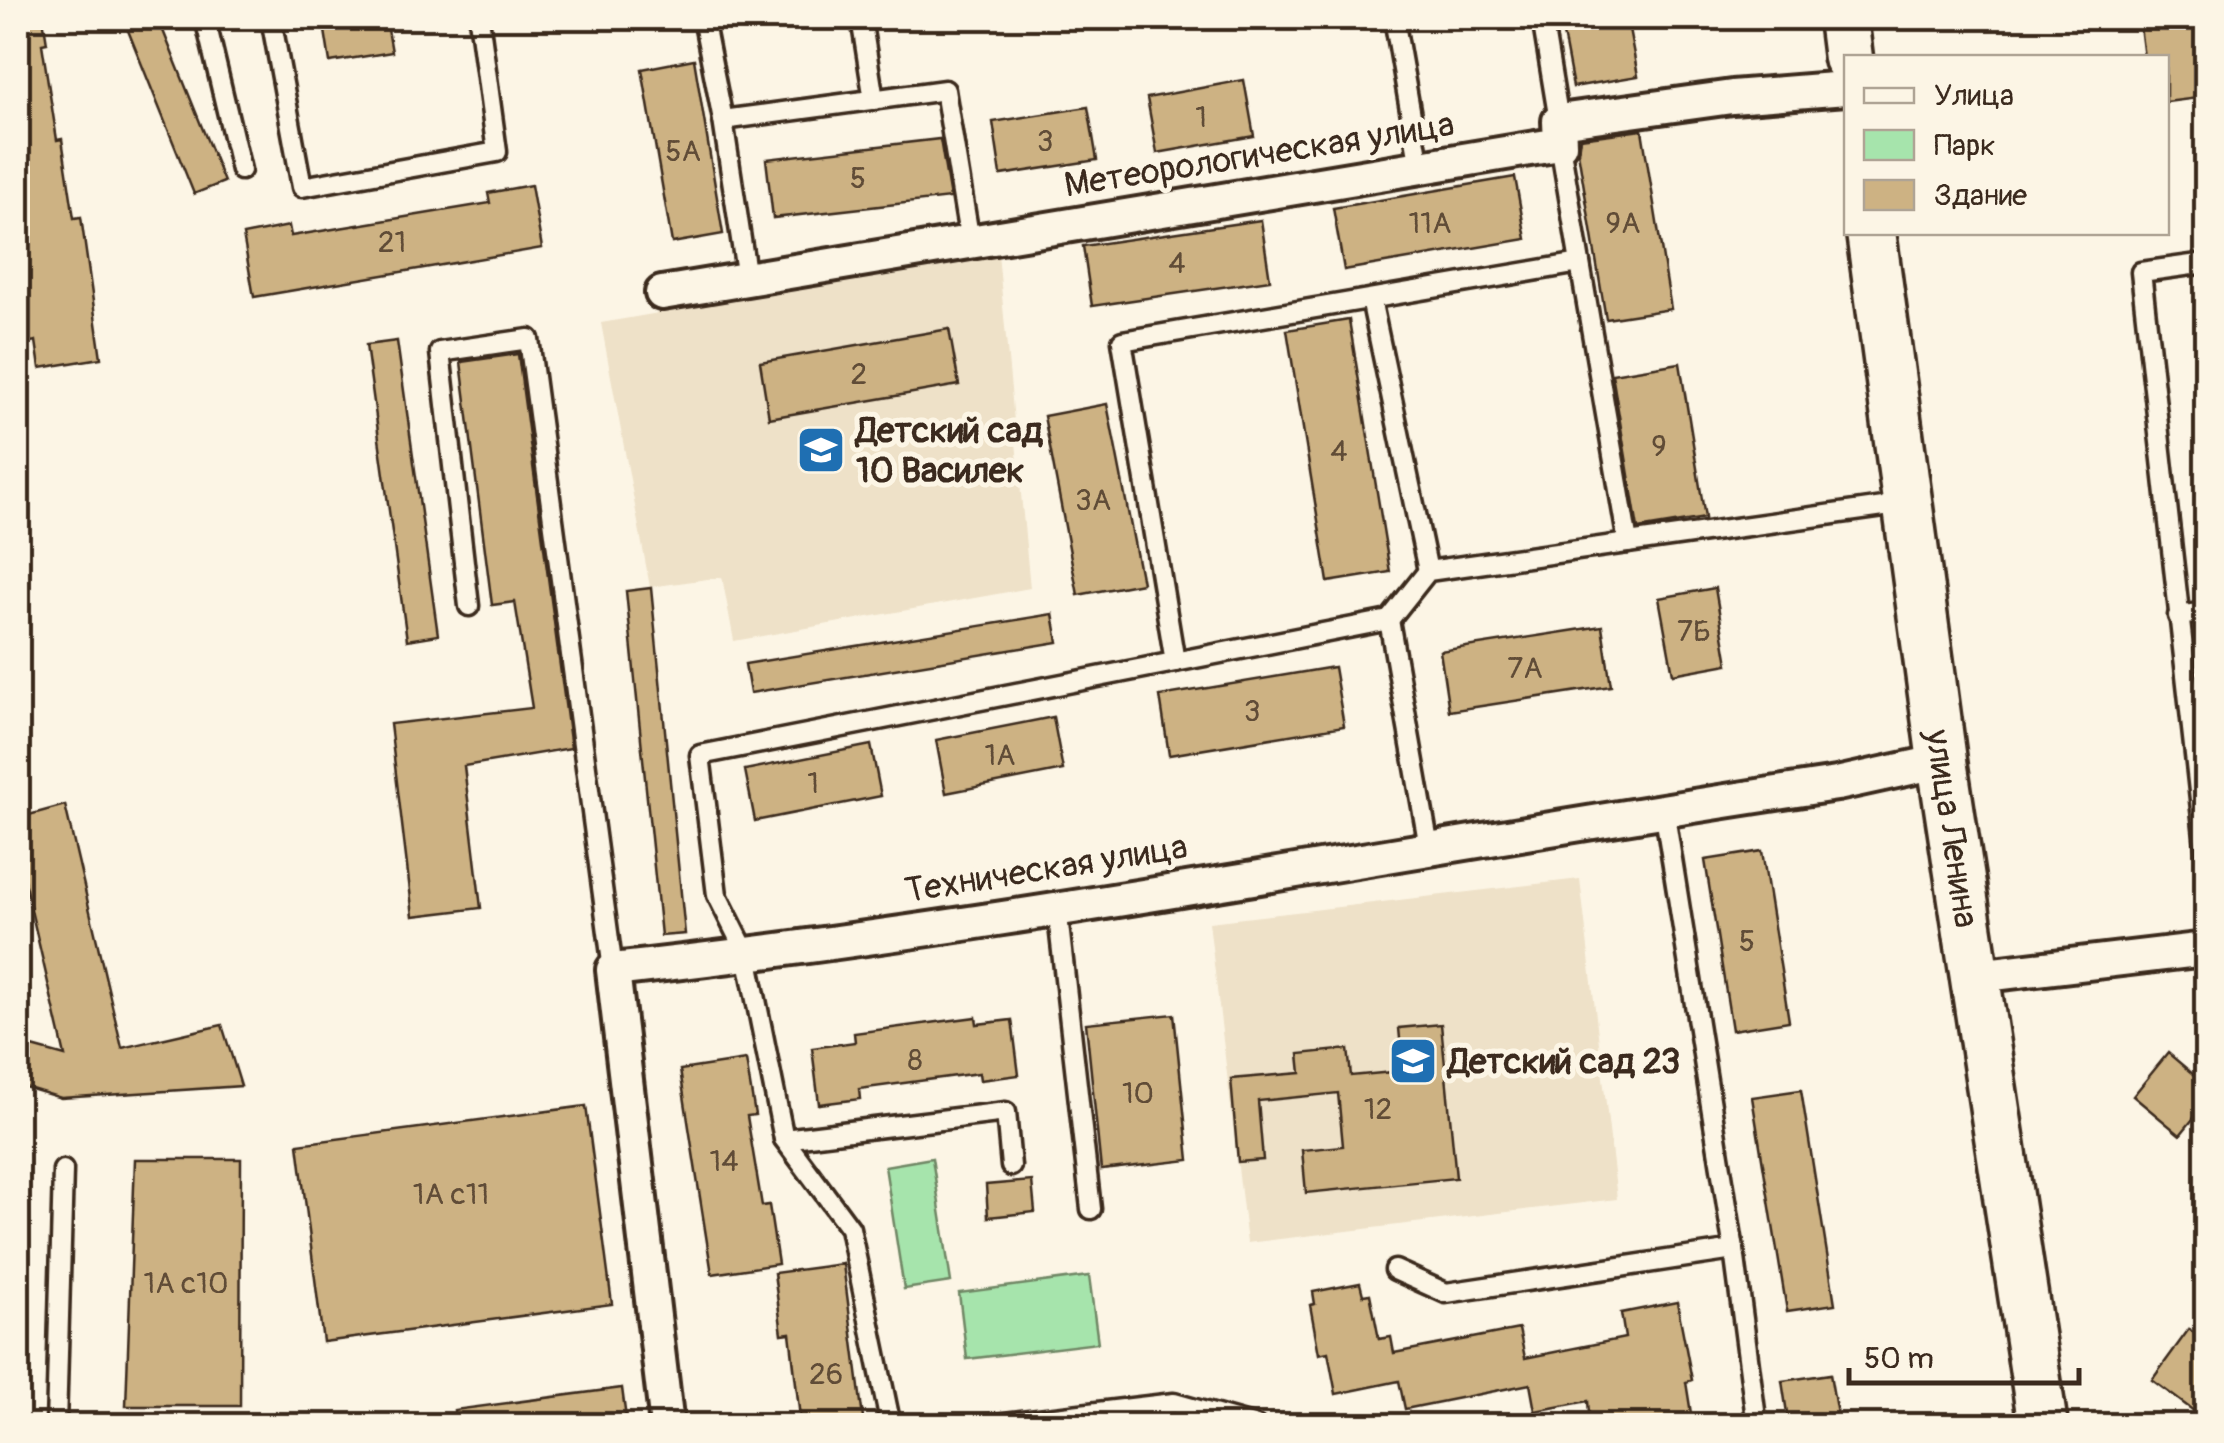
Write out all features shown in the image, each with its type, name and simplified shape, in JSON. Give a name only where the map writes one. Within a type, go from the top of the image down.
[{"type":"main road","points":[[1843,18],[1848,55]]},
{"type":"main road","name":"улица Ленина","points":[[1872,235],[1942,760],[2043,1426]]},
{"type":"street","name":"Метеорологическая улица","points":[[662,293],[1420,167],[1560,132],[1732,97],[1844,88]]},
{"type":"street","name":"Техническая улица","points":[[613,970],[747,956],[1837,784],[1942,760]]},
{"type":"street","points":[[1976,976],[2206,949]]},
{"type":"street","points":[[613,970],[667,1426]]},
{"type":"lane","points":[[204,18],[241,170]]},
{"type":"lane","points":[[271,18],[302,187],[497,152],[479,18]]},
{"type":"lane","points":[[703,18],[747,279]]},
{"type":"lane","points":[[861,18],[874,100]]},
{"type":"lane","points":[[1394,18],[1420,167]]},
{"type":"lane","points":[[1542,18],[1628,543]]},
{"type":"lane","points":[[722,120],[945,90],[970,242]]},
{"type":"lane","points":[[2206,262],[2141,272],[2206,854]]},
{"type":"lane","points":[[1175,662],[1122,341],[1580,263]]},
{"type":"lane","points":[[1371,298],[1428,571]]},
{"type":"lane","points":[[468,606],[440,352],[530,340],[613,970]]},
{"type":"lane","points":[[891,1426],[850,1228],[784,1139],[747,956],[717,895],[700,755],[1388,620],[1428,571],[1908,504]]},
{"type":"lane","points":[[2178,616],[2206,612]]},
{"type":"lane","points":[[1388,620],[1430,847]]},
{"type":"lane","points":[[1664,810],[1758,1426]]},
{"type":"lane","points":[[1057,907],[1091,1209]]},
{"type":"lane","points":[[784,1139],[1006,1112],[1011,1166]]},
{"type":"lane","points":[[56,1426],[62,1170]]},
{"type":"lane","points":[[1396,1270],[1446,1292],[1734,1250]]},
{"type":"lane","points":[[978,1426],[1174,1403],[1256,1426]]},
{"type":"shaded area","name":"Детский сад 10 Василек","points":[[998,254],[1030,588],[734,641],[722,577],[650,587],[601,323]]},
{"type":"shaded area","name":"Детский сад 23","points":[[1580,879],[1617,1199],[1247,1243],[1209,922]]},
{"type":"green space","points":[[932,1158],[951,1282],[904,1289],[885,1166]]},
{"type":"green space","points":[[1089,1276],[1098,1343],[967,1359],[959,1293]]},
{"type":"building","points":[[18,18],[43,18],[47,43],[42,44],[57,140],[62,139],[74,218],[81,217],[101,358],[40,368],[36,341],[20,344],[18,328]]},
{"type":"building","points":[[123,18],[158,18],[224,182],[194,194]]},
{"type":"building","points":[[323,18],[386,18],[392,52],[330,62]]},
{"type":"building","points":[[1560,18],[1627,18],[1638,76],[1573,87]]},
{"type":"building","points":[[2139,18],[2206,18],[2206,97],[2169,102],[2169,55],[2144,55]]},
{"type":"building","points":[[694,59],[723,234],[672,243],[642,69]]},
{"type":"building","points":[[1244,80],[1254,136],[1157,153],[1147,98]]},
{"type":"building","points":[[1088,107],[1097,160],[1001,175],[993,122]]},
{"type":"building","points":[[1642,130],[1671,309],[1606,319],[1578,152],[1580,138]]},
{"type":"building","points":[[940,139],[950,198],[773,218],[766,159]]},
{"type":"building","points":[[1515,177],[1526,239],[1344,270],[1333,208]]},
{"type":"building","points":[[531,185],[542,248],[254,297],[243,235],[289,226],[291,236],[490,203],[488,193]]},
{"type":"building","points":[[1261,220],[1270,280],[1092,306],[1083,246]]},
{"type":"building","points":[[1349,320],[1390,572],[1328,582],[1287,330]]},
{"type":"building","points":[[949,329],[959,385],[769,418],[760,362]]},
{"type":"building","points":[[397,341],[438,635],[407,640],[366,345]]},
{"type":"building","points":[[518,354],[571,748],[464,766],[481,908],[413,916],[390,724],[532,708],[515,602],[492,605],[461,362]]},
{"type":"building","points":[[1680,363],[1705,518],[1638,529],[1612,374]]},
{"type":"building","points":[[1107,404],[1142,583],[1078,595],[1044,416]]},
{"type":"building","points":[[651,588],[685,934],[661,936],[626,591]]},
{"type":"building","points":[[1715,588],[1728,664],[1673,674],[1659,598]]},
{"type":"building","points":[[1053,614],[1058,642],[750,693],[745,664]]},
{"type":"building","points":[[1602,626],[1611,686],[1449,711],[1440,651]]},
{"type":"building","points":[[1334,667],[1344,726],[1169,755],[1160,696]]},
{"type":"building","points":[[1053,717],[1063,770],[946,793],[936,740]]},
{"type":"building","points":[[871,745],[881,796],[755,821],[745,770]]},
{"type":"building","points":[[65,805],[122,1048],[222,1025],[241,1086],[61,1098],[18,1085],[18,1043],[65,1056],[18,854],[18,818]]},
{"type":"building","points":[[1762,851],[1789,1021],[1732,1030],[1705,860]]},
{"type":"building","points":[[1174,1014],[1189,1160],[1101,1170],[1086,1023]]},
{"type":"building","points":[[976,1017],[977,1024],[1012,1020],[1019,1075],[980,1080],[979,1073],[859,1089],[860,1099],[819,1104],[812,1048],[855,1042],[854,1033]]},
{"type":"building","points":[[1441,1024],[1456,1178],[1306,1193],[1302,1150],[1343,1146],[1338,1093],[1258,1101],[1263,1160],[1238,1162],[1231,1079],[1301,1073],[1299,1054],[1348,1049],[1351,1076],[1403,1071],[1399,1028]]},
{"type":"building","points":[[2168,1053],[2206,1085],[2206,1103],[2180,1135],[2133,1096]]},
{"type":"building","points":[[746,1060],[755,1115],[747,1116],[762,1206],[769,1205],[778,1264],[712,1274],[680,1070]]},
{"type":"building","points":[[1801,1090],[1835,1304],[1787,1311],[1752,1097]]},
{"type":"building","points":[[586,1106],[612,1304],[323,1342],[298,1144]]},
{"type":"building","points":[[135,1159],[241,1159],[240,1406],[126,1406]]},
{"type":"building","points":[[1032,1181],[1035,1212],[988,1217],[986,1185]]},
{"type":"building","points":[[843,1264],[864,1426],[801,1426],[790,1333],[782,1334],[774,1273]]},
{"type":"building","points":[[1360,1283],[1363,1295],[1370,1294],[1379,1339],[1391,1337],[1394,1353],[1519,1329],[1525,1358],[1625,1338],[1621,1313],[1677,1302],[1692,1380],[1686,1382],[1693,1426],[1590,1426],[1588,1401],[1535,1411],[1530,1384],[1405,1409],[1399,1381],[1336,1394],[1328,1352],[1319,1354],[1310,1305],[1315,1304],[1313,1292]]},
{"type":"building","points":[[2189,1329],[2206,1342],[2206,1420],[2152,1380]]},
{"type":"building","points":[[1830,1374],[1839,1426],[1789,1426],[1782,1381]]},
{"type":"building","points":[[622,1388],[627,1426],[455,1426],[454,1410]]},
{"type":"place","name":"Детский сад 10 Василек","points":[[821,450]]},
{"type":"place","name":"Детский сад 23","points":[[1413,1061]]}]
